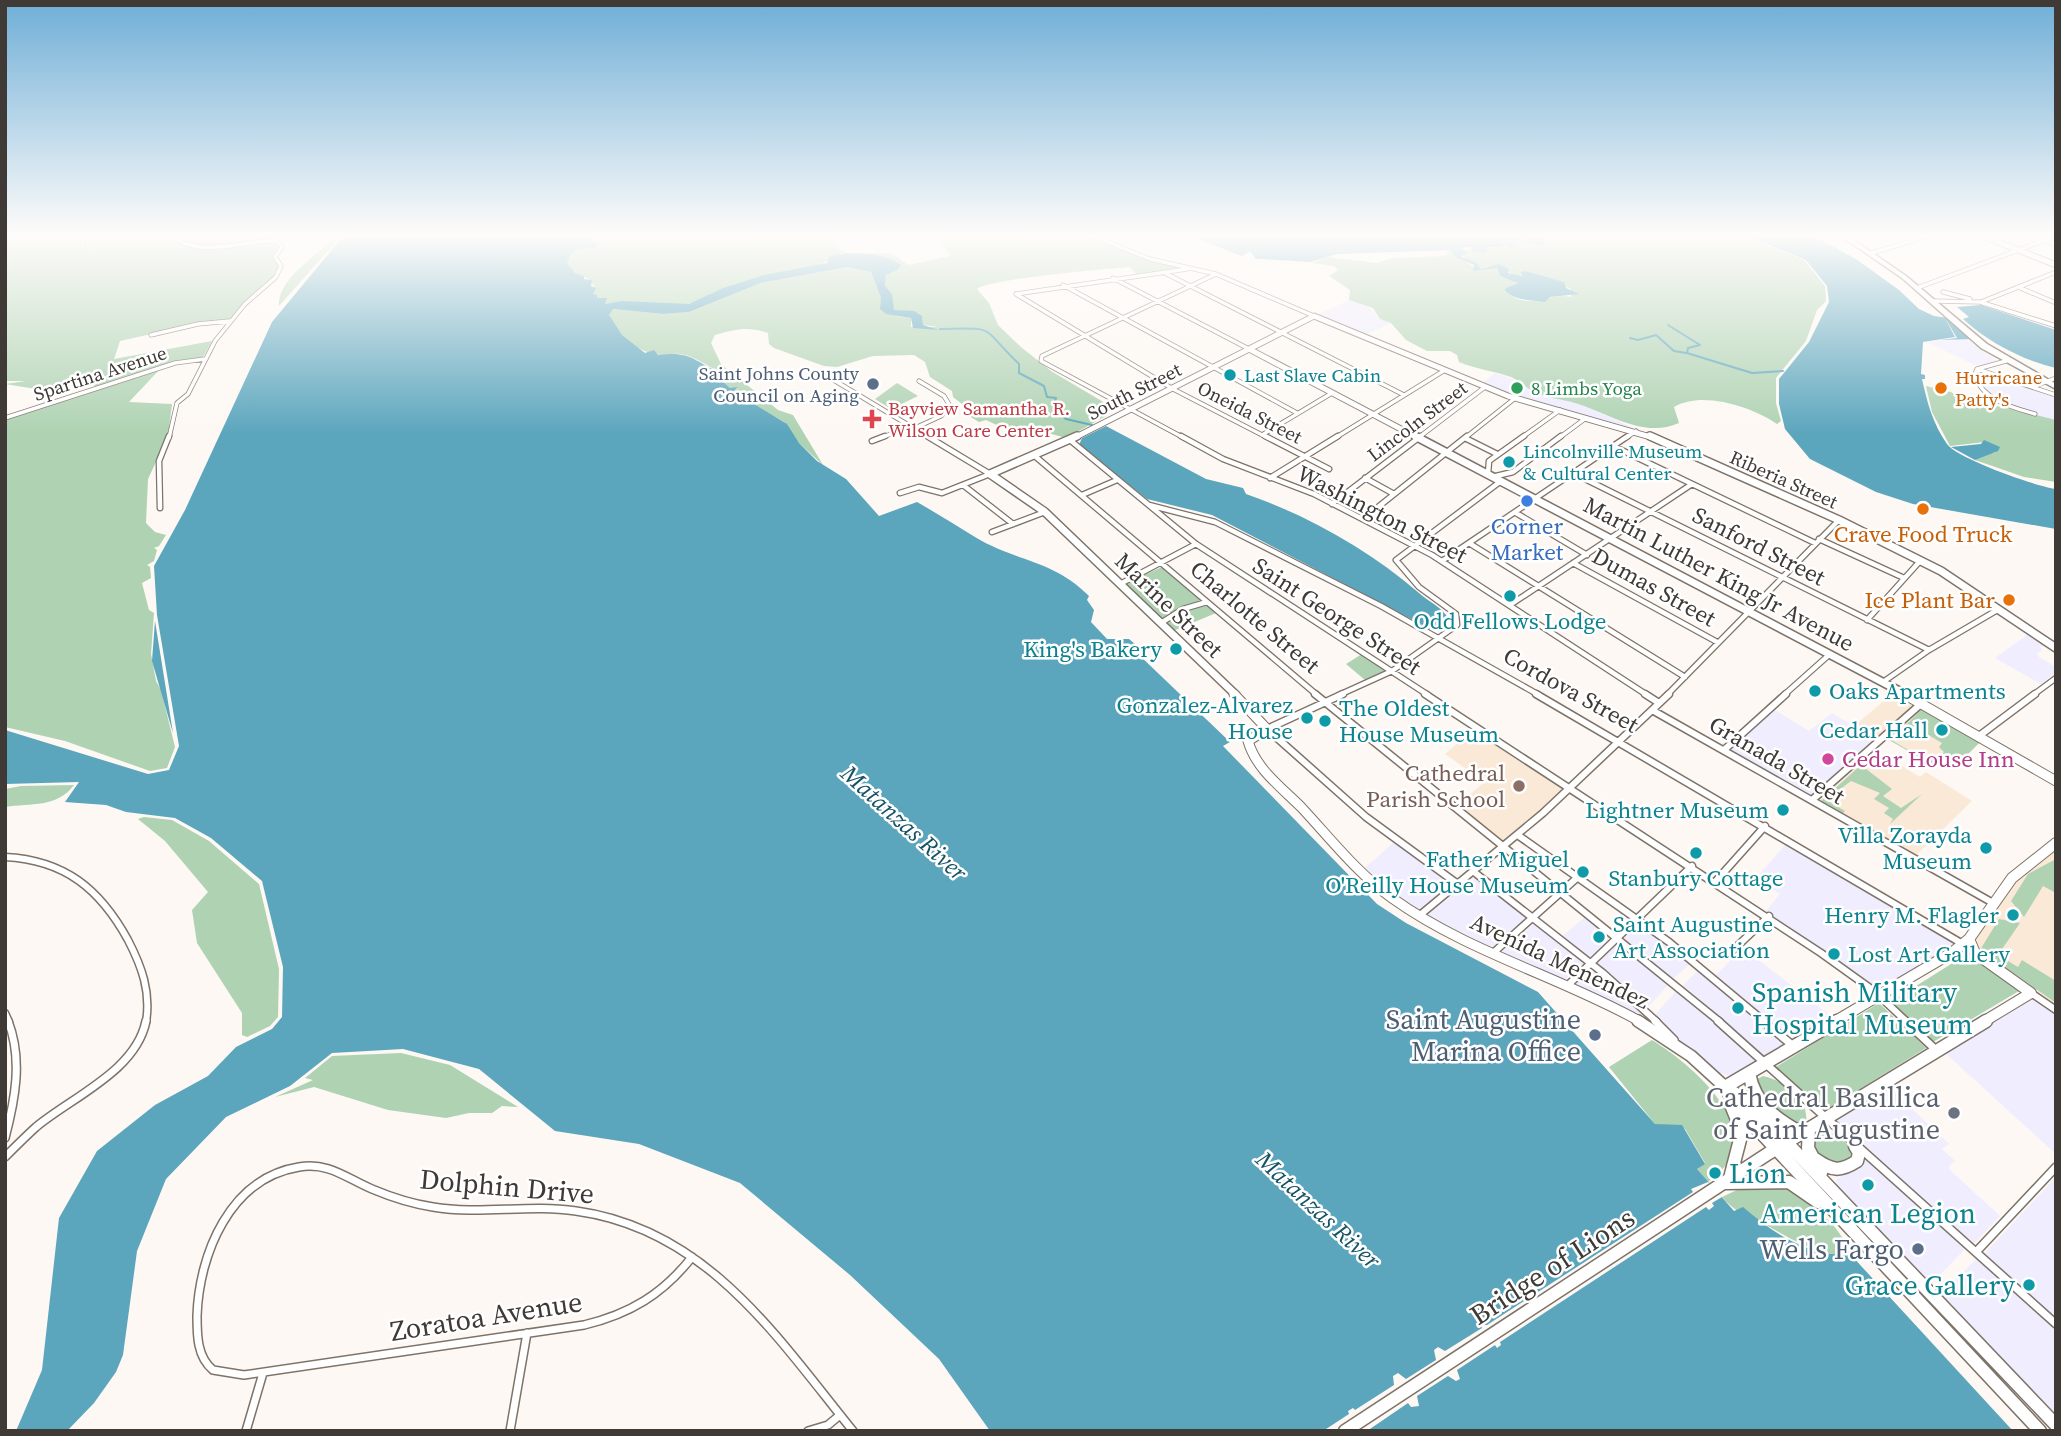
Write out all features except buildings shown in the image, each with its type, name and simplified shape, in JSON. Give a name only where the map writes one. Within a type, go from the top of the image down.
[{"type":"highway","points":[[1937,301],[1976,340],[2006,361],[2052,382]]},
{"type":"highway","points":[[1937,301],[1993,346],[2052,382]]},
{"type":"main road","points":[[1806,1132],[1810,1154],[1822,1173],[1862,1217],[1860,1230],[1793,1183],[1723,1184],[1742,1127],[1725,1087],[1961,945],[2019,871],[2056,843]]},
{"type":"main road","points":[[1806,1132],[2031,993],[1961,945]]},
{"type":"main road","points":[[1961,945],[1975,953]]},
{"type":"main road","points":[[1749,1073],[1754,1094],[1763,1107],[1777,1120],[1806,1132]]},
{"type":"main road","name":"Avenida Menendez","points":[[1725,1087],[1737,1107],[1781,1146],[1860,1230],[1936,1320],[2040,1431]]},
{"type":"main road","name":"Bridge of Lions","points":[[1345,1431],[1806,1132]]},
{"type":"main road","points":[[1810,1154],[1827,1168],[1841,1171],[1857,1161],[1859,1153],[1855,1146]]},
{"type":"main road","name":"Avenida Menendez","points":[[1860,1230],[1948,1311],[2056,1425]]},
{"type":"main road","points":[[1936,1320],[1948,1311]]},
{"type":"street","points":[[160,508],[159,461],[169,438],[172,417],[230,321],[248,301]]},
{"type":"street","name":"Oneida Street","points":[[1028,301],[1173,389],[1329,469]]},
{"type":"street","points":[[1091,301],[1297,414]]},
{"type":"street","points":[[1219,301],[1404,395]]},
{"type":"street","name":"Riberia Street","points":[[1279,301],[1514,399],[1636,431],[1839,520],[1921,560],[2056,648]]},
{"type":"street","points":[[1938,301],[1981,302]]},
{"type":"street","points":[[1977,301],[2056,326]]},
{"type":"street","points":[[1087,336],[1158,302],[1249,349]]},
{"type":"street","name":"South Street","points":[[900,493],[919,487],[939,493],[1036,457],[1314,316]]},
{"type":"street","points":[[2047,323],[2056,320]]},
{"type":"street","points":[[151,335],[198,324],[230,321]]},
{"type":"street","name":"Washington Street","points":[[1087,336],[1040,359],[1129,411],[1223,459],[1332,504],[1414,545],[1660,703]]},
{"type":"street","name":"Martin Luther King Jr Avenue","points":[[1249,349],[1883,682],[2056,781]]},
{"type":"street","name":"Spartina Avenue","points":[[5,418],[175,363],[205,359]]},
{"type":"street","points":[[1977,369],[2006,361]]},
{"type":"street","points":[[1977,369],[2056,395]]},
{"type":"street","points":[[1977,369],[1974,379],[1982,390],[2002,402],[2035,414]]},
{"type":"street","points":[[1270,478],[1445,370]]},
{"type":"street","name":"Marine Street","points":[[832,380],[990,474],[1045,512],[1267,729],[1366,817],[1459,885]]},
{"type":"street","points":[[872,441],[941,416],[950,406],[944,396],[919,382]]},
{"type":"street","points":[[2032,387],[2052,382]]},
{"type":"street","name":"Lincoln Street","points":[[1332,504],[1485,387]]},
{"type":"street","points":[[1262,435],[1332,393]]},
{"type":"street","points":[[1363,519],[1514,399]]},
{"type":"street","points":[[1560,410],[1497,454],[1487,464],[1490,476],[1513,472],[1587,418]]},
{"type":"street","points":[[1442,561],[1636,431]]},
{"type":"street","points":[[1465,438],[1497,454]]},
{"type":"street","name":"Saint George Street","points":[[1070,440],[1196,544],[1769,916],[1878,995],[1936,1050]]},
{"type":"street","points":[[1613,446],[1817,541],[1904,578]]},
{"type":"street","name":"Charlotte Street","points":[[1036,457],[1325,702],[1617,938],[1765,1063],[2056,1324]]},
{"type":"street","name":"Sanford Street","points":[[1573,473],[1929,650]]},
{"type":"street","points":[[1365,478],[1394,494]]},
{"type":"street","points":[[1082,495],[1117,480]]},
{"type":"street","points":[[1267,729],[1392,671],[1454,628],[1458,622],[1455,614],[1419,587],[1396,563],[1398,556],[1501,481]]},
{"type":"street","points":[[1510,605],[1612,540],[1692,484]]},
{"type":"street","points":[[963,485],[999,510],[1013,524]]},
{"type":"street","name":"Cordova Street","points":[[1146,504],[1215,522],[1381,606],[1620,741],[1961,945]]},
{"type":"street","points":[[992,532],[1045,512]]},
{"type":"street","points":[[1516,513],[1587,555]]},
{"type":"street","points":[[1420,915],[1504,849],[1570,789],[1660,703],[1839,520]]},
{"type":"street","points":[[1469,543],[1685,677]]},
{"type":"street","points":[[1120,584],[1196,544]]},
{"type":"street","points":[[1867,620],[1921,560]]},
{"type":"street","name":"Dumas Street","points":[[1573,563],[1717,642]]},
{"type":"street","points":[[1161,623],[1182,609],[1207,602]]},
{"type":"street","points":[[1883,682],[1929,650],[1999,609]]},
{"type":"street","points":[[1724,750],[1830,654]]},
{"type":"street","points":[[1979,736],[2056,678]]},
{"type":"street","points":[[1812,800],[1922,703]]},
{"type":"street","name":"Granada Street","points":[[1652,710],[1993,903]]},
{"type":"street","name":"Avenida Menendez","points":[[1267,729],[1248,743],[1263,767],[1384,892],[1420,915],[1493,953],[1620,1010],[1678,1045],[1725,1087]]},
{"type":"street","points":[[1716,881],[1765,826]]},
{"type":"street","points":[[1519,836],[1638,919],[1709,974],[1792,1045]]},
{"type":"street","points":[[5,857],[30,858],[58,868],[90,890],[111,910],[135,950],[147,988],[150,1011],[146,1031],[125,1061],[101,1082],[45,1119],[5,1157]]},
{"type":"street","points":[[1567,986],[1692,866]]},
{"type":"street","points":[[1474,872],[1649,1014],[1678,1045]]},
{"type":"street","points":[[1493,953],[1578,877]]},
{"type":"street","points":[[1731,953],[1769,916]]},
{"type":"street","points":[[2031,993],[2056,1010]]},
{"type":"street","points":[[5,1013],[11,1026],[16,1060],[14,1101],[5,1138]]},
{"type":"street","name":"Dolphin Drive","points":[[263,1373],[230,1375],[207,1365],[199,1346],[202,1282],[211,1243],[226,1215],[256,1186],[293,1168],[313,1165],[330,1167],[374,1190],[438,1208],[476,1211],[541,1208],[607,1217],[665,1239],[722,1278],[744,1300],[853,1431]]},
{"type":"street","points":[[1976,1252],[2056,1167]]},
{"type":"street","name":"Zoratoa Avenue","points":[[263,1373],[624,1316],[660,1293],[692,1257]]},
{"type":"street","points":[[510,1431],[527,1333]]},
{"type":"street","points":[[246,1431],[263,1373]]},
{"type":"street","points":[[808,1431],[828,1425],[840,1415]]},
{"type":"shaded area","points":[[1347,301],[1353,301],[1366,304],[1380,319],[1391,323],[1365,335],[1316,315]]},
{"type":"shaded area","points":[[1966,338],[1996,361],[1977,366],[1927,342]]},
{"type":"shaded area","points":[[1979,371],[2056,396],[2056,420],[2043,419],[2004,407],[1998,402],[2038,416],[1987,392],[1977,380]]},
{"type":"shaded area","points":[[1495,373],[1526,384],[1546,395],[1578,403],[1636,429],[1515,397],[1481,384]]},
{"type":"shaded area","points":[[2030,633],[2049,646],[2040,647],[2042,650],[2037,654],[2039,657],[2056,667],[2056,672],[2041,684],[1995,658]]},
{"type":"shaded area","points":[[1897,690],[1984,739],[1959,763],[1944,754],[1933,765],[1884,737],[1880,740],[1855,725]]},
{"type":"shaded area","points":[[1775,710],[1809,731],[1832,713],[1875,739],[1810,796],[1729,750]]},
{"type":"shaded area","name":"Cathedral Parish School","points":[[1474,729],[1563,789],[1505,845],[1457,806],[1484,782],[1445,754]]},
{"type":"shaded area","points":[[1871,747],[1920,777],[1926,772],[1972,801],[1913,858],[1812,800]]},
{"type":"shaded area","points":[[1394,842],[1453,884],[1418,910],[1391,894],[1365,868]]},
{"type":"shaded area","points":[[1787,843],[1954,942],[1949,949],[1877,990],[1766,911],[1780,894],[1756,878]]},
{"type":"shaded area","points":[[2056,843],[2056,1010],[1970,946],[2012,878]]},
{"type":"shaded area","points":[[1476,877],[1526,918],[1491,948],[1427,915]]},
{"type":"shaded area","name":"Saint Augustine Art Association","points":[[1585,917],[1611,937],[1588,959],[1561,937]]},
{"type":"shaded area","points":[[1534,924],[1583,963],[1564,981],[1501,953]]},
{"type":"shaded area","points":[[1640,924],[1691,963],[1672,980],[1623,939]]},
{"type":"shaded area","points":[[1618,943],[1668,985],[1647,1008],[1596,965]]},
{"type":"shaded area","points":[[1743,948],[1831,1016],[1791,1040],[1716,975]]},
{"type":"shaded area","points":[[1591,969],[1646,1016],[1658,1028],[1574,986]]},
{"type":"shaded area","points":[[1699,970],[1785,1043],[1764,1057],[1681,987]]},
{"type":"shaded area","points":[[1676,991],[1758,1060],[1731,1076],[1716,1072],[1681,1043],[1655,1015]]},
{"type":"shaded area","points":[[2033,998],[2056,1013],[2056,1154],[1944,1052]]},
{"type":"shaded area","points":[[1889,1087],[1949,1144],[1942,1149],[1955,1161],[1949,1166],[1950,1170],[2000,1216],[1973,1245],[1833,1122]]},
{"type":"shaded area","points":[[1866,1160],[1966,1248],[1929,1286],[1837,1186],[1836,1180]]},
{"type":"shaded area","points":[[2056,1177],[2056,1319],[1984,1254]]},
{"type":"shaded area","points":[[1977,1258],[2056,1329],[2056,1417],[1939,1297]]},
{"type":"green space","points":[[5,301],[250,301],[229,321],[187,326],[120,341],[114,359],[212,341],[202,359],[162,367],[129,402],[172,404],[168,436],[148,479],[146,523],[155,532],[166,535],[159,546],[154,548],[157,550],[154,561],[147,565],[150,567],[151,578],[142,583],[149,610],[154,613],[151,654],[175,747],[167,768],[150,771],[65,741],[5,727],[5,418],[96,388],[86,378],[74,376],[59,387],[56,394],[42,400],[36,389],[5,384],[26,381],[5,381]]},
{"type":"green space","points":[[605,301],[699,301],[677,305],[626,302],[605,304]]},
{"type":"green space","points":[[716,301],[884,301],[896,316],[911,318],[911,327],[939,327],[923,325],[922,317],[894,310],[891,301],[987,301],[998,325],[1051,371],[1105,403],[1101,405],[1106,416],[1066,438],[1034,429],[1005,429],[986,420],[979,422],[964,413],[962,404],[953,397],[952,391],[930,377],[925,362],[914,355],[873,356],[837,367],[824,366],[774,348],[769,344],[768,333],[761,331],[742,329],[715,335],[711,343],[721,364],[778,410],[793,415],[823,465],[799,443],[784,422],[742,397],[741,392],[734,391],[738,388],[730,388],[720,379],[722,375],[719,372],[685,355],[657,355],[640,349],[619,333],[609,313],[613,309],[663,314],[689,312]]},
{"type":"green space","points":[[1352,301],[1826,301],[1817,310],[1806,341],[1776,378],[1776,403],[1781,421],[1777,424],[1741,407],[1713,400],[1699,400],[1674,407],[1679,423],[1652,428],[1626,423],[1575,403],[1543,395],[1511,377],[1459,362],[1457,355],[1450,351],[1427,351],[1406,340],[1391,323],[1380,319],[1373,308]]},
{"type":"green space","points":[[897,383],[918,396],[891,409],[875,399]]},
{"type":"green space","points":[[1926,386],[1951,392],[1968,403],[2004,407],[2056,420],[2056,482],[2024,477],[1975,460],[1985,453],[1995,453],[1985,442],[1950,446],[1932,412]]},
{"type":"green space","points":[[1162,567],[1216,613],[1173,631],[1124,584]]},
{"type":"green space","points":[[1362,654],[1387,671],[1365,680],[1346,664]]},
{"type":"green space","points":[[1922,709],[1981,741],[1959,763],[1944,754],[1933,765],[1889,740],[1892,737],[1893,741],[1925,760],[1938,759],[1944,752],[1939,747],[1942,743],[1913,726],[1910,729],[1905,726]]},
{"type":"green space","points":[[1861,765],[1892,789],[1883,796],[1901,808],[1922,794],[1890,824],[1893,819],[1884,813],[1889,808],[1874,799],[1880,793],[1851,781],[1826,800],[1845,811],[1843,813],[1821,801]]},
{"type":"green space","points":[[74,785],[60,798],[52,801],[5,807],[5,789]]},
{"type":"green space","points":[[144,817],[172,820],[209,841],[259,884],[279,969],[278,1017],[270,1026],[247,1037],[242,1035],[242,1013],[197,943],[192,910],[208,892],[165,841],[138,819]]},
{"type":"green space","points":[[2056,859],[2056,893],[2043,886],[2024,917],[2011,901],[2028,874]]},
{"type":"green space","points":[[1999,919],[2020,923],[1998,955],[2018,967],[2022,960],[2056,981],[2056,1003],[1980,950]]},
{"type":"green space","points":[[1967,954],[2019,991],[1933,1042],[1889,1003]]},
{"type":"green space","points":[[1879,1003],[1926,1048],[1824,1111],[1776,1067]]},
{"type":"green space","points":[[1652,1040],[1706,1084],[1721,1103],[1731,1123],[1734,1144],[1727,1163],[1708,1182],[1697,1169],[1705,1163],[1685,1129],[1655,1124],[1609,1067]]},
{"type":"green space","points":[[401,1053],[450,1065],[518,1107],[502,1106],[492,1113],[469,1113],[446,1118],[388,1110],[314,1087],[275,1097],[313,1080],[305,1078],[332,1056]]},
{"type":"green space","points":[[1763,1076],[1786,1086],[1799,1098],[1806,1113],[1806,1121],[1795,1124],[1762,1099],[1757,1079]]},
{"type":"green space","points":[[1821,1132],[1837,1135],[1844,1140],[1851,1155],[1845,1163],[1824,1163],[1813,1148],[1814,1137]]},
{"type":"green space","points":[[1788,1188],[1833,1225],[1851,1255],[1814,1249],[1738,1211],[1722,1197],[1737,1190]]},
{"type":"water","name":"Matanzas River","points":[[289,301],[606,301],[605,304],[622,301],[689,304],[695,301],[716,301],[689,312],[663,314],[613,309],[609,315],[622,335],[645,353],[654,350],[658,355],[687,356],[722,373],[720,379],[730,388],[738,387],[734,391],[745,392],[743,397],[787,424],[799,443],[817,461],[846,479],[879,516],[917,502],[990,545],[1047,568],[1075,584],[1089,596],[1087,600],[1094,610],[1091,622],[1107,639],[1129,639],[1142,650],[1137,653],[1230,742],[1223,746],[1377,904],[1406,923],[1538,992],[1655,1124],[1682,1125],[1705,1164],[1697,1169],[1734,1211],[1743,1207],[1779,1234],[1806,1247],[1820,1252],[1851,1255],[2013,1431],[990,1431],[939,1359],[850,1275],[740,1183],[639,1144],[555,1131],[479,1069],[403,1049],[332,1053],[290,1086],[226,1117],[166,1179],[137,1251],[123,1355],[116,1372],[94,1403],[67,1431],[16,1431],[42,1370],[59,1218],[97,1151],[155,1105],[208,1076],[236,1047],[272,1029],[282,1017],[283,967],[262,881],[211,838],[175,818],[126,812],[106,805],[65,802],[79,782],[5,784],[5,730],[148,774],[169,770],[179,746],[157,615],[154,566],[185,510],[272,322]]},
{"type":"water","points":[[881,301],[893,301],[894,310],[914,311],[922,316],[923,325],[939,330],[913,328],[911,318],[886,314],[880,309]]},
{"type":"water","points":[[1911,301],[1919,309],[1934,316],[1948,318],[1972,339],[1940,340],[1957,338],[1945,318],[1955,337],[1923,342],[1921,374],[1925,375],[1925,379],[1922,379],[1934,421],[1947,444],[1966,457],[2015,477],[2056,489],[2056,529],[1913,504],[1876,492],[1810,459],[1785,429],[1779,404],[1779,379],[1809,342],[1829,302]]},
{"type":"water","points":[[1981,305],[2056,330],[2056,368],[2018,355],[1994,343],[1963,319],[1969,317],[1957,307]]},
{"type":"water","points":[[1106,426],[1206,479],[1243,488],[1246,494],[1293,513],[1337,536],[1380,562],[1448,618],[1434,631],[1212,515],[1147,499],[1079,445],[1082,438]]},
{"type":"water","points":[[1984,440],[2000,447],[1998,451],[1975,460],[1951,447],[1981,444]]},
{"type":"water","points":[[155,621],[173,733],[152,661]]},
{"type":"pier","points":[[1708,1182],[1722,1197],[1712,1203],[1714,1206],[1709,1210],[1706,1207],[1500,1342],[1501,1345],[1497,1348],[1495,1345],[1457,1370],[1460,1379],[1456,1381],[1448,1376],[1417,1396],[1419,1406],[1411,1407],[1408,1403],[1367,1431],[1323,1431],[1349,1414],[1348,1411],[1353,1408],[1355,1410],[1394,1385],[1393,1376],[1398,1373],[1406,1379],[1436,1360],[1434,1350],[1438,1347],[1445,1351],[1482,1328],[1481,1325],[1487,1325],[1693,1192],[1691,1189]]},
{"type":"waterway","points":[[1668,325],[1700,345],[1688,348],[1687,353],[1752,373],[1783,371]]},
{"type":"waterway","points":[[940,329],[972,328],[987,332],[1019,364],[1019,373],[1044,386],[1047,397],[1056,398],[1053,408],[1066,419],[1092,425]]},
{"type":"waterway","points":[[1630,338],[1638,340],[1656,335],[1674,351],[1686,353]]},
{"type":"place","name":"Last Slave Cabin","points":[[1230,375]]},
{"type":"place","name":"Saint Johns County Council on Aging","points":[[873,384]]},
{"type":"place","name":"8 Limbs Yoga","points":[[1517,388]]},
{"type":"place","name":"Hurricane Patty's","points":[[1941,388]]},
{"type":"place","name":"Bayview Samantha R. Wilson Care Center","points":[[872,419]]},
{"type":"place","name":"Lincolnville Museum & Cultural Center","points":[[1509,462]]},
{"type":"place","name":"Corner Market","points":[[1527,501]]},
{"type":"place","name":"Crave Food Truck","points":[[1923,509]]},
{"type":"place","name":"Odd Fellows Lodge","points":[[1510,596]]},
{"type":"place","name":"Ice Plant Bar","points":[[2009,600]]},
{"type":"place","name":"King's Bakery","points":[[1176,649]]},
{"type":"place","name":"Oaks Apartments","points":[[1815,691]]},
{"type":"place","name":"Gonzalez-Alvarez House","points":[[1307,718]]},
{"type":"place","name":"The Oldest House Museum","points":[[1325,721]]},
{"type":"place","name":"Cedar Hall","points":[[1942,730]]},
{"type":"place","name":"Cedar House Inn","points":[[1828,759]]},
{"type":"place","name":"Cathedral Parish School","points":[[1519,786]]},
{"type":"place","name":"Lightner Museum","points":[[1783,810]]},
{"type":"place","name":"Villa Zorayda Museum","points":[[1986,848]]},
{"type":"place","name":"Stanbury Cottage","points":[[1696,853]]},
{"type":"place","name":"Father Miguel O'Reilly House Museum","points":[[1583,872]]},
{"type":"place","name":"Henry M. Flagler","points":[[2013,915]]},
{"type":"place","name":"Saint Augustine Art Association","points":[[1599,937]]},
{"type":"place","name":"Lost Art Gallery","points":[[1834,954]]},
{"type":"place","name":"Spanish Military Hospital Museum","points":[[1738,1008]]},
{"type":"place","name":"Saint Augustine Marina Office","points":[[1595,1035]]},
{"type":"place","name":"Cathedral Basillica of Saint Augustine","points":[[1954,1113]]},
{"type":"place","name":"Lion","points":[[1715,1173]]},
{"type":"place","name":"American Legion","points":[[1868,1185]]},
{"type":"place","name":"Wells Fargo","points":[[1918,1249]]},
{"type":"place","name":"Grace Gallery","points":[[2029,1285]]}]
